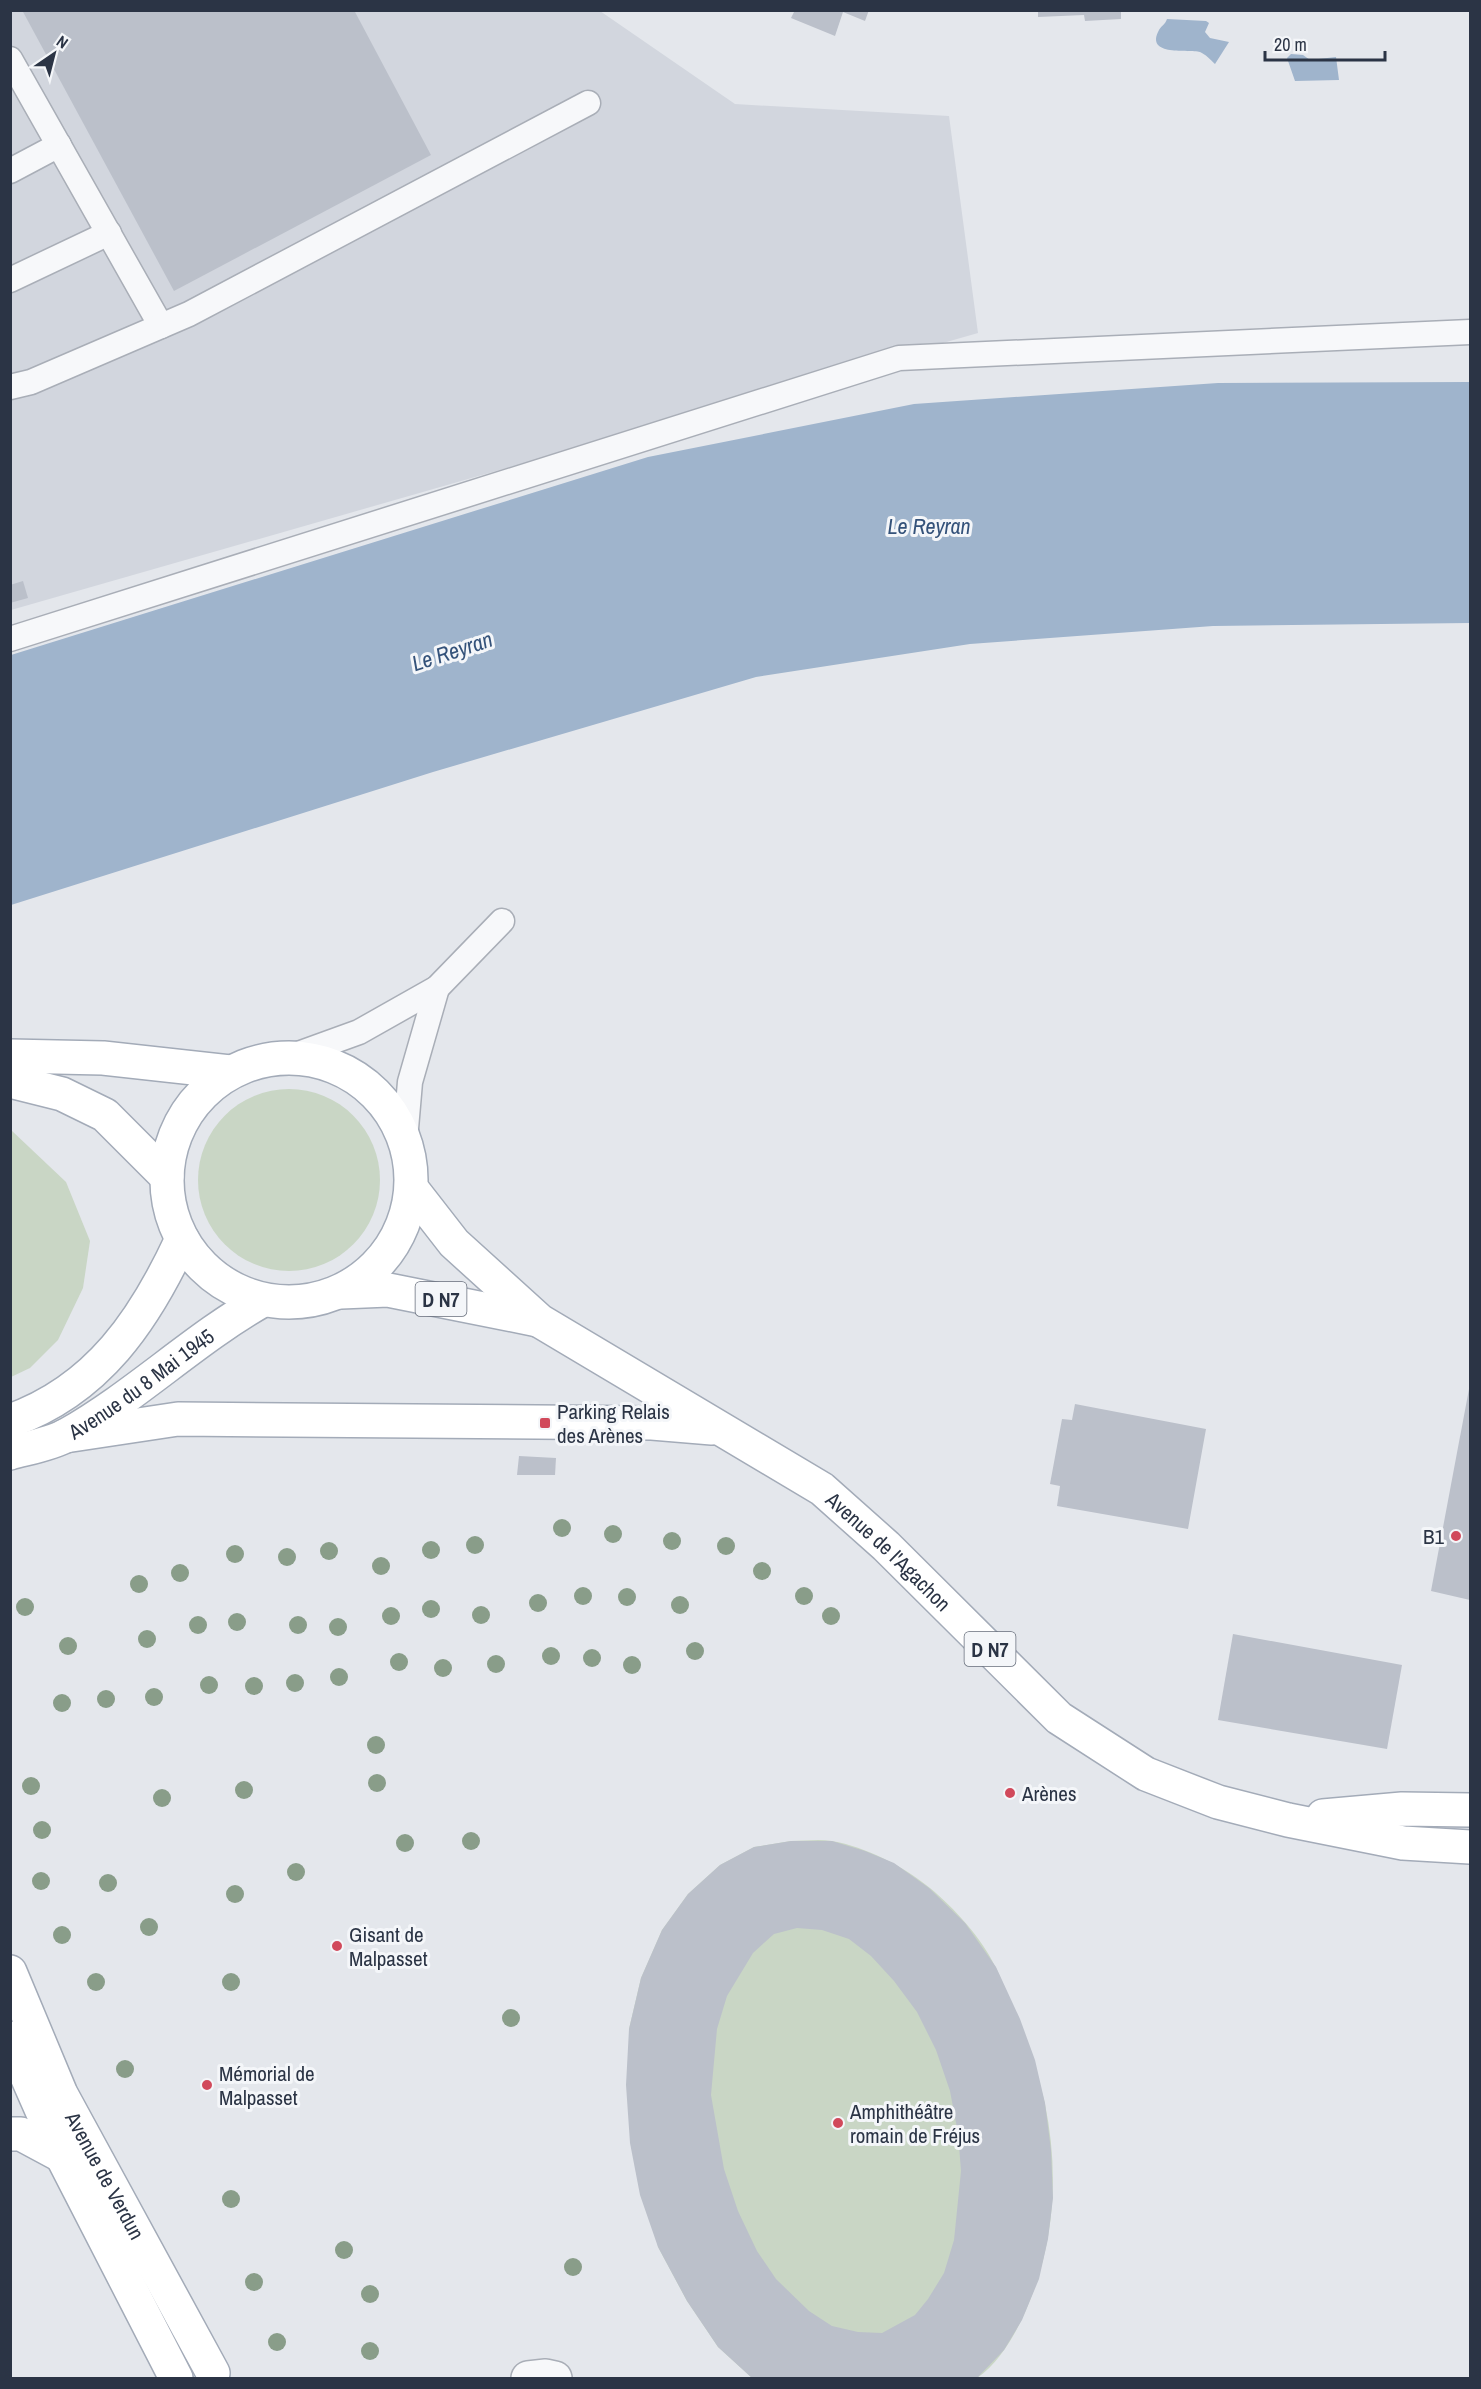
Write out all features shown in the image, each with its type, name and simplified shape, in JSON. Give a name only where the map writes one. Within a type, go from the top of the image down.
[{"type":"main road","points":[[10,1056],[103,1058],[230,1072]]},
{"type":"main road","points":[[290,1057],[320,1061],[348,1072],[373,1090],[392,1113],[405,1140],[411,1164],[412,1189],[406,1221],[390,1251],[368,1275],[340,1292],[302,1302],[263,1300],[238,1292],[215,1278],[196,1260],[182,1239],[170,1208],[166,1177],[171,1145],[184,1116],[204,1091],[230,1072],[259,1060],[290,1057]]},
{"type":"main road","points":[[10,1081],[62,1094],[105,1115],[166,1177]]},
{"type":"main road","name":"D N7","points":[[412,1189],[454,1243],[540,1321]]},
{"type":"main road","name":"Avenue du 8 Mai 1945","points":[[10,1422],[64,1394],[110,1357],[160,1285],[182,1239]]},
{"type":"main road","name":"D N7","points":[[340,1292],[388,1290],[442,1299],[540,1321]]},
{"type":"main road","name":"Avenue du 8 Mai 1945","points":[[10,1454],[65,1436],[162,1372],[227,1320],[263,1300]]},
{"type":"main road","name":"Avenue de l'Agachon","points":[[540,1321],[822,1489],[886,1546],[1059,1718],[1146,1774],[1218,1802],[1288,1820],[1403,1843],[1470,1847]]},
{"type":"main road","points":[[65,1436],[178,1419],[652,1423],[720,1429]]},
{"type":"main road","name":"Avenue de l'Agachon","points":[[1288,1820],[1402,1809],[1470,1810]]},
{"type":"main road","name":"Avenue de Verdun","points":[[10,1972],[61,2094],[214,2377]]},
{"type":"main road","name":"Avenue de Verdun","points":[[10,2038],[62,2156],[176,2379]]},
{"type":"main road","points":[[10,2133],[21,2134],[62,2156]]},
{"type":"street","points":[[528,2379],[546,2376],[555,2379]]},
{"type":"lane","points":[[10,59],[161,326]]},
{"type":"lane","points":[[10,387],[31,382],[189,314],[588,103]]},
{"type":"lane","points":[[10,171],[59,145]]},
{"type":"lane","points":[[10,280],[109,233]]},
{"type":"lane","points":[[10,639],[898,358],[1470,332]]},
{"type":"lane","points":[[290,1057],[358,1032],[437,988],[502,921]]},
{"type":"lane","points":[[405,1140],[410,1082],[437,988]]},
{"type":"shaded area","points":[[11,11],[600,11],[735,104],[949,116],[978,333],[11,610]]},
{"type":"green space","points":[[289,1089],[324,1096],[353,1116],[373,1145],[380,1180],[373,1215],[353,1244],[324,1264],[289,1271],[254,1264],[225,1244],[205,1215],[198,1180],[205,1145],[225,1116],[254,1096]]},
{"type":"green space","points":[[11,1130],[66,1182],[90,1241],[83,1288],[58,1340],[30,1368],[11,1377]]},
{"type":"green space","name":"Amphithéâtre romain de Fréjus","points":[[791,1841],[832,1841],[884,1858],[930,1888],[948,1905],[967,1924],[996,1968],[1037,2077],[1045,2104],[1052,2155],[1053,2181],[1049,2231],[1037,2281],[1019,2325],[1001,2355],[977,2378],[752,2378],[718,2347],[687,2301],[658,2247],[629,2029],[641,1978],[662,1930],[688,1894],[720,1865],[754,1847]]},
{"type":"water","points":[[1167,19],[1206,21],[1209,23],[1205,32],[1210,38],[1229,42],[1215,64],[1200,52],[1163,48],[1156,39]]},
{"type":"water","points":[[1291,54],[1303,55],[1310,60],[1336,57],[1339,80],[1295,81],[1287,58]]},
{"type":"water","name":"Le Reyran","points":[[1470,382],[1470,623],[1213,626],[970,644],[756,677],[433,772],[11,905],[11,655],[648,457],[914,404],[1218,383]]},
{"type":"building","points":[[22,10],[354,10],[431,155],[174,291]]},
{"type":"building","points":[[795,10],[869,10],[865,21],[843,12],[835,36],[791,18]]},
{"type":"building","points":[[1038,10],[1121,10],[1121,19],[1085,21],[1084,15],[1038,17]]},
{"type":"building","points":[[23,581],[28,598],[10,603],[10,585]]},
{"type":"building","name":"B1","points":[[1470,1389],[1470,1600],[1431,1591]]},
{"type":"building","points":[[1075,1404],[1206,1429],[1188,1529],[1057,1506],[1060,1486],[1050,1484],[1062,1419],[1072,1420]]},
{"type":"building","points":[[519,1456],[556,1458],[555,1475],[517,1475]]},
{"type":"building","points":[[1233,1634],[1402,1665],[1387,1749],[1218,1720]]},
{"type":"building","points":[[791,1841],[832,1841],[894,1863],[929,1888],[965,1923],[996,1967],[1020,2019],[1035,2060],[1045,2103],[1051,2150],[1053,2198],[1048,2239],[1039,2279],[1022,2320],[1004,2350],[977,2378],[752,2378],[718,2347],[687,2301],[658,2247],[640,2195],[630,2143],[626,2085],[629,2029],[641,1978],[662,1930],[688,1894],[720,1865],[754,1847]],"holes":[[[797,1928],[822,1930],[849,1939],[871,1956],[894,1981],[917,2012],[936,2050],[950,2091],[958,2133],[961,2171],[954,2240],[944,2273],[915,2315],[882,2333],[858,2332],[832,2326],[809,2311],[776,2279],[757,2251],[738,2211],[724,2169],[711,2095],[717,2029],[727,1996],[753,1953],[774,1934]]]},
{"type":"place","name":"Parking Relais des Arènes","points":[[545,1423]]},
{"type":"place","name":"B1","points":[[1456,1536]]},
{"type":"place","name":"Arènes","points":[[1010,1793]]},
{"type":"place","name":"Gisant de Malpasset","points":[[337,1946]]},
{"type":"place","name":"Mémorial de Malpasset","points":[[207,2085]]},
{"type":"place","name":"Amphithéâtre romain de Fréjus","points":[[838,2123]]}]
